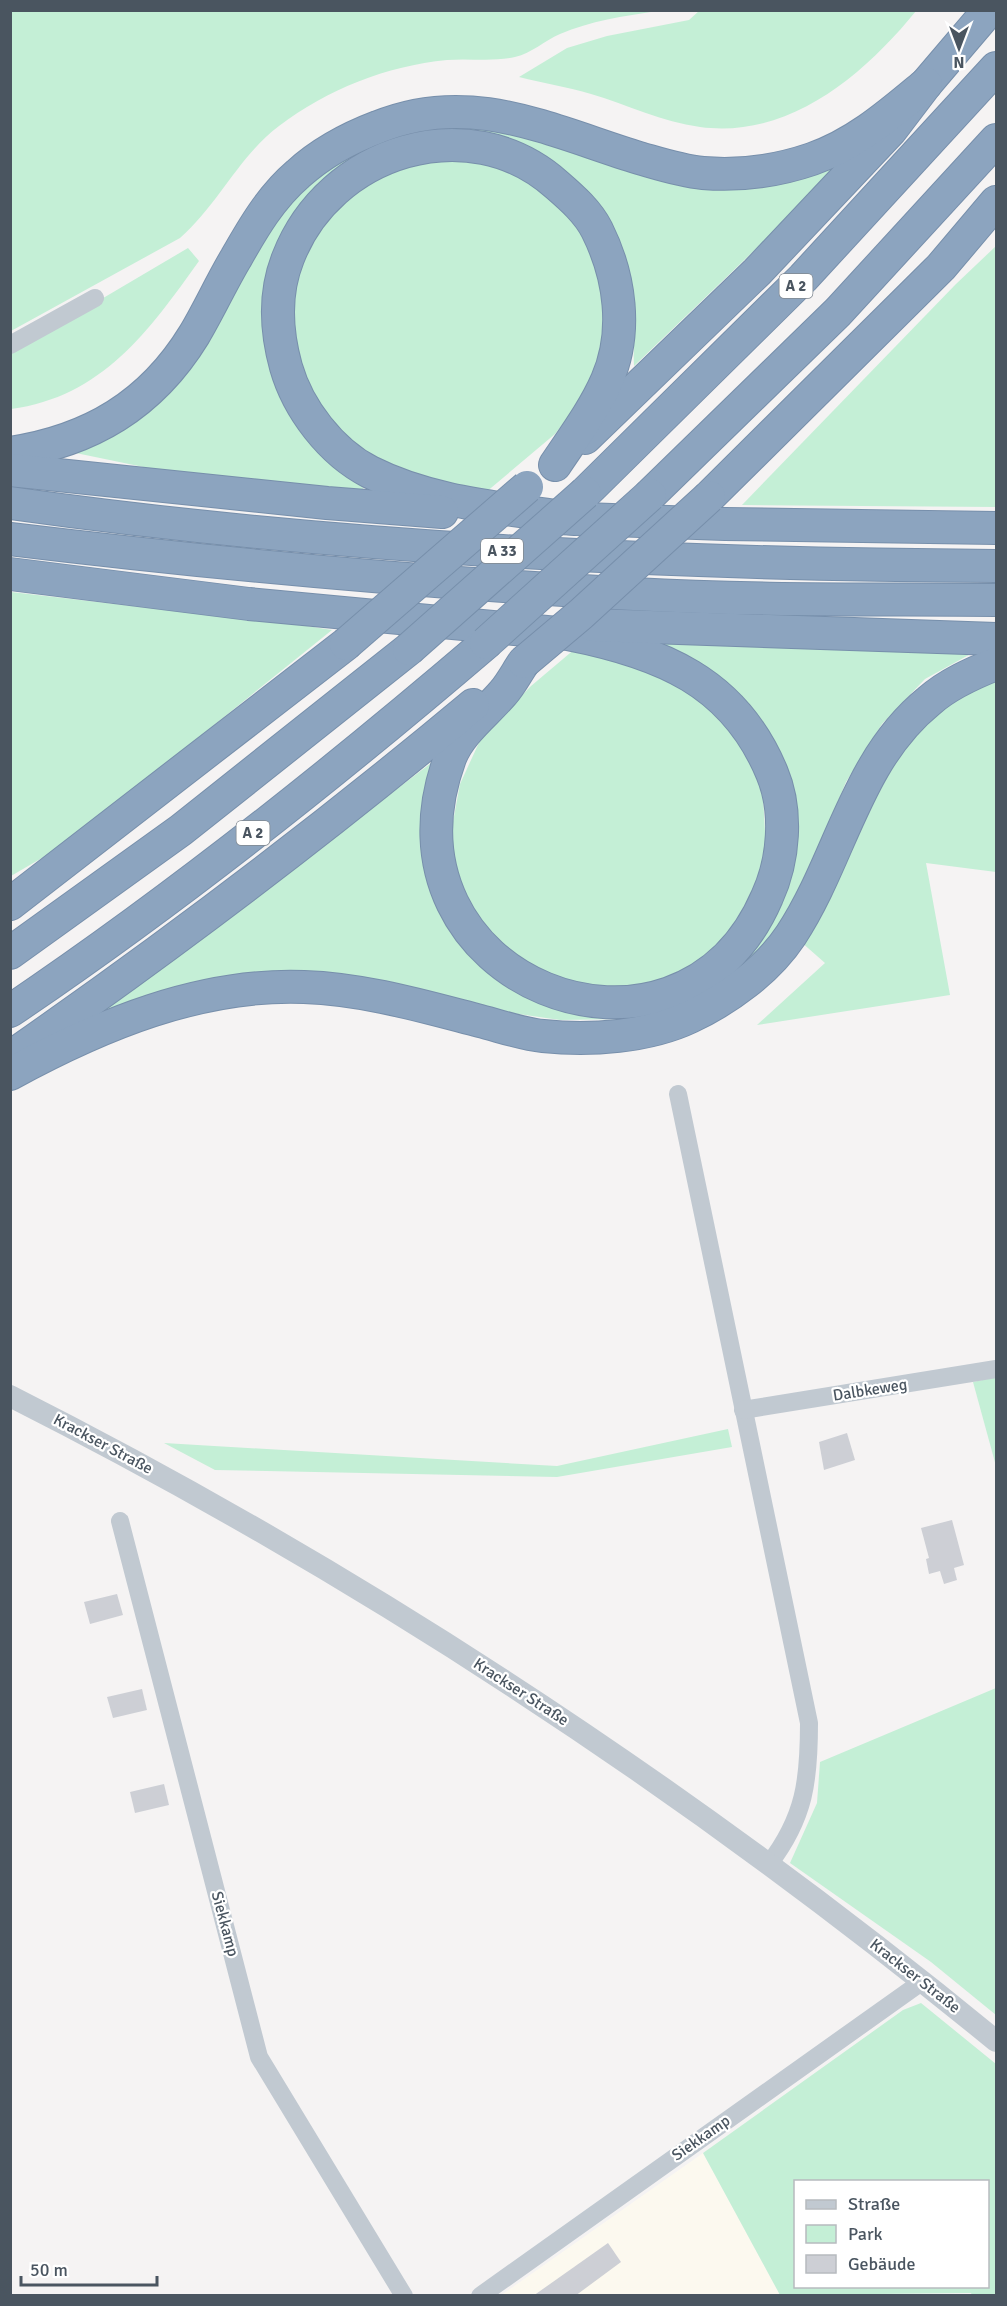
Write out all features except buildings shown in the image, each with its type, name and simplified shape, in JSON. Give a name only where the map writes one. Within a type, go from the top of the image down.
[{"type":"highway","points":[[10,904],[346,644],[555,465],[625,401],[757,272],[891,130],[926,84],[989,10]]},
{"type":"highway","name":"A 2","points":[[10,952],[181,830],[409,649],[580,506],[818,262],[996,68]]},
{"type":"highway","points":[[10,453],[37,449],[99,428],[147,392],[170,368],[193,336],[245,242],[274,199],[297,174],[325,153],[379,126],[406,117],[475,111],[555,129],[669,167],[702,173],[746,174],[784,167],[844,145],[880,122],[926,84]]},
{"type":"highway","name":"A 2","points":[[10,1011],[103,946],[262,826],[476,633],[650,495],[838,312],[996,140]]},
{"type":"highway","points":[[555,465],[608,380],[616,350],[619,316],[616,281],[607,250],[594,223],[573,198],[548,176],[518,157],[487,149],[450,144],[411,148],[372,164],[342,185],[301,231],[287,259],[279,291],[278,320],[281,348],[290,379],[302,406],[342,454],[369,471],[405,487],[459,501],[580,506],[725,524],[996,528]]},
{"type":"highway","points":[[10,1057],[119,981],[356,802],[589,607],[709,497],[941,267],[996,202]]},
{"type":"highway","points":[[941,267],[996,222]]},
{"type":"highway","points":[[10,470],[327,503],[580,506]]},
{"type":"highway","name":"A 33","points":[[10,503],[232,530],[442,548],[672,561],[996,566]]},
{"type":"highway","name":"A 33","points":[[10,538],[145,555],[381,577],[636,594],[996,600]]},
{"type":"highway","points":[[13,575],[476,633],[996,639]]},
{"type":"highway","points":[[476,633],[568,634],[619,644],[658,658],[692,676],[722,697],[746,723],[764,753],[776,781],[782,813],[781,850],[773,884],[761,911],[745,937],[721,962],[688,984],[652,997],[619,1002],[580,1001],[546,991],[520,977],[492,958],[467,929],[446,885],[438,852],[437,816],[442,787],[451,755],[482,713],[504,692],[524,662]]},
{"type":"highway","points":[[10,1074],[80,1039],[153,1011],[223,992],[265,988],[305,987],[374,996],[542,1036],[590,1037],[640,1032],[688,1018],[731,993],[765,966],[790,937],[812,898],[864,780],[893,737],[929,700],[969,675],[996,664]]},
{"type":"highway","points":[[10,889],[62,864]]},
{"type":"street","points":[[10,345],[95,298]]},
{"type":"street","points":[[678,1094],[809,1723],[809,1771],[795,1824],[769,1864]]},
{"type":"street","name":"Dalbkeweg","points":[[743,1410],[996,1369]]},
{"type":"street","name":"Krackser Straße","points":[[10,1396],[118,1450],[332,1572],[532,1697],[769,1864],[923,1981],[996,2041]]},
{"type":"street","name":"Siekkamp","points":[[120,1521],[259,2057],[404,2295]]},
{"type":"street","name":"Siekkamp","points":[[480,2295],[923,1981]]},
{"type":"shaded area","points":[[703,2153],[780,2295],[500,2296]]},
{"type":"green space","points":[[11,10],[657,11],[595,22],[560,34],[527,53],[515,57],[424,63],[380,74],[338,90],[298,113],[265,138],[240,166],[206,211],[180,238],[11,331]]},
{"type":"green space","points":[[699,11],[916,11],[873,58],[848,79],[822,98],[764,123],[733,128],[686,125],[605,98],[519,77],[567,48],[607,36],[689,20]]},
{"type":"green space","points":[[486,123],[607,159],[833,163],[841,167],[634,366],[634,309],[631,283],[624,256],[610,220],[581,186],[537,153],[512,143],[492,141],[386,143],[348,163],[319,186],[296,214],[279,246],[268,280],[263,316],[266,353],[277,389],[285,404],[306,430],[344,466],[366,492],[153,469],[71,452],[102,438],[282,211],[323,167],[393,131]]},
{"type":"green space","points":[[449,156],[508,168],[567,207],[597,262],[605,303],[601,349],[588,391],[555,434],[485,493],[470,492],[386,464],[342,435],[326,417],[313,396],[296,351],[292,327],[295,278],[301,255],[313,233],[332,211],[354,190],[380,172]]},
{"type":"green space","points":[[996,246],[996,507],[742,505],[956,284]]},
{"type":"green space","points":[[188,248],[199,261],[161,312],[120,357],[72,391],[43,402],[11,409],[10,353]]},
{"type":"green space","points":[[11,592],[332,630],[106,812],[59,848],[11,876]]},
{"type":"green space","points":[[647,642],[976,651],[925,679],[882,724],[846,782],[800,893],[764,953],[701,998],[700,989],[773,915],[781,761]]},
{"type":"green space","points":[[576,648],[601,651],[691,689],[725,720],[752,758],[763,796],[766,849],[759,885],[735,926],[702,961],[665,981],[630,988],[585,988],[543,978],[476,929],[452,855],[452,827],[460,784],[482,736],[531,686]]},
{"type":"green space","points":[[996,673],[996,872],[926,863],[950,995],[757,1025],[825,963],[800,941],[881,772],[920,724]]},
{"type":"green space","points":[[439,757],[427,804],[423,832],[432,884],[441,907],[454,929],[488,966],[531,994],[564,1005],[623,1019],[560,1020],[477,1008],[196,983],[105,1010]]},
{"type":"green space","points":[[996,1377],[996,1466],[973,1382]]},
{"type":"green space","points":[[728,1429],[732,1447],[557,1477],[215,1470],[164,1443],[557,1466]]},
{"type":"green space","points":[[996,1688],[996,2015],[931,1962],[790,1863],[817,1803],[820,1762]]},
{"type":"green space","points":[[921,2003],[996,2064],[996,2295],[972,2295],[971,2293],[780,2295],[703,2153],[903,2010]]}]
